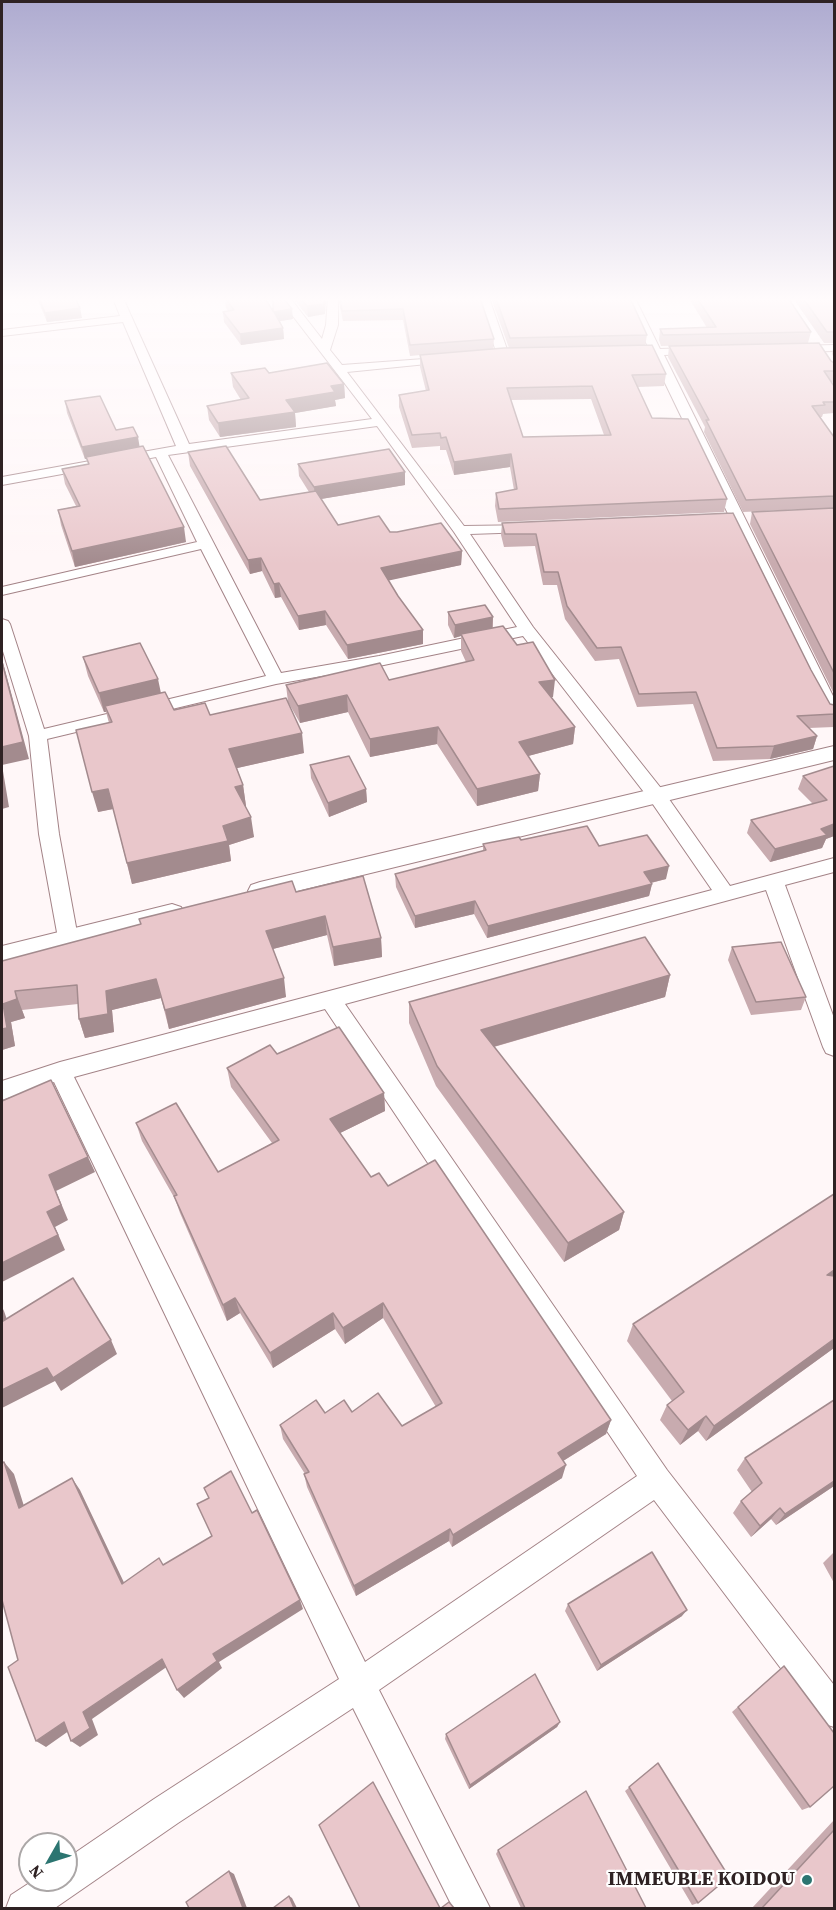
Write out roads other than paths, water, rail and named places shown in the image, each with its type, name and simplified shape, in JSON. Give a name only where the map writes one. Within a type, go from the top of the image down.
[{"type":"street","points":[[158,387],[184,448]]},
{"type":"street","points":[[352,387],[460,530],[527,630],[657,796],[725,894]]},
{"type":"street","points":[[673,387],[834,712]]},
{"type":"street","points":[[2,481],[184,448],[380,422]]},
{"type":"street","points":[[160,453],[276,679]]},
{"type":"street","points":[[460,530],[548,527]]},
{"type":"street","points":[[2,591],[205,544]]},
{"type":"street","points":[[2,624],[38,736],[49,834],[68,938]]},
{"type":"street","points":[[38,736],[276,679],[379,661],[527,630]]},
{"type":"street","points":[[241,896],[834,753]]},
{"type":"street","points":[[2,1090],[60,1071],[834,865]]},
{"type":"street","points":[[773,880],[834,1047]]},
{"type":"street","points":[[2,955],[195,907]]},
{"type":"street","points":[[331,999],[657,1480],[834,1711]]},
{"type":"street","points":[[60,1071],[359,1685],[472,1908]]},
{"type":"street","points":[[78,1872],[166,1811],[359,1685],[657,1480]]},
{"type":"street","points":[[24,1908],[48,1892]]},
{"type":"place","name":"IMMEUBLE KOIDOU","points":[[807,1880]]}]
